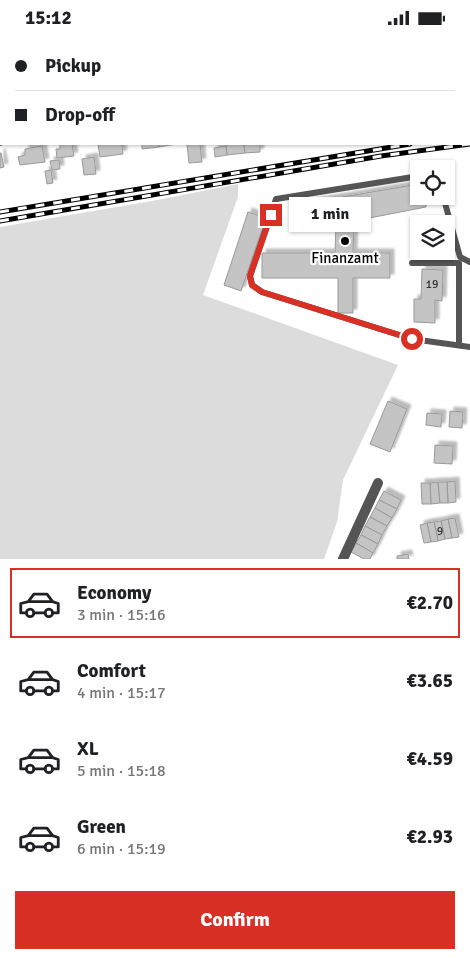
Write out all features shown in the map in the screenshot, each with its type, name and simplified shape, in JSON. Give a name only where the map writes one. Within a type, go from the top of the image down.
[{"type":"street","points":[[342,559],[378,483]]},
{"type":"lane","points":[[410,177],[276,199],[250,276],[252,285],[262,292],[412,339],[470,347]]},
{"type":"lane","points":[[445,205],[460,260],[459,345]]},
{"type":"lane","points":[[412,263],[460,260],[470,262]]},
{"type":"shaded area","points":[[238,184],[238,197],[203,295],[398,365],[343,480],[337,522],[324,559],[0,559],[0,227]]},
{"type":"building","points":[[60,145],[72,145],[74,156],[57,158],[56,149],[60,149]]},
{"type":"building","points":[[98,145],[122,145],[123,154],[100,157]]},
{"type":"building","points":[[142,145],[159,145],[159,147],[142,149]]},
{"type":"building","points":[[187,145],[200,145],[202,162],[189,163]]},
{"type":"building","points":[[226,145],[244,145],[245,153],[227,155]]},
{"type":"building","points":[[244,145],[260,145],[260,152],[245,153]]},
{"type":"building","points":[[42,146],[45,162],[20,165],[18,157],[25,155],[25,149]]},
{"type":"building","points":[[226,146],[227,155],[215,157],[214,148]]},
{"type":"building","points":[[0,153],[4,167],[0,168]]},
{"type":"building","points":[[94,157],[96,174],[84,175],[82,159]]},
{"type":"building","points":[[59,160],[60,169],[52,170],[50,161]]},
{"type":"building","points":[[51,170],[53,183],[47,184],[45,171]]},
{"type":"building","name":"Finanzamt","points":[[410,186],[410,205],[426,205],[426,207],[354,221],[353,253],[390,253],[390,278],[353,278],[353,313],[338,313],[338,278],[262,278],[262,253],[335,253],[336,224],[304,229],[301,204]]},
{"type":"building","points":[[248,212],[266,218],[241,291],[224,285]]},
{"type":"building","points":[[422,269],[443,270],[442,301],[435,300],[435,323],[414,322],[414,299],[421,299]]},
{"type":"building","points":[[388,401],[407,409],[390,452],[370,444]]},
{"type":"building","points":[[450,411],[463,412],[462,428],[449,427]]},
{"type":"building","points":[[427,413],[442,414],[441,427],[426,425]]},
{"type":"building","points":[[435,445],[453,446],[452,464],[434,463]]},
{"type":"building","points":[[455,481],[456,502],[448,503],[447,482]]},
{"type":"building","points":[[438,482],[440,503],[431,504],[430,483]]},
{"type":"building","points":[[438,482],[447,482],[448,503],[440,503]]},
{"type":"building","points":[[421,483],[430,483],[431,504],[422,504]]},
{"type":"building","points":[[384,491],[401,500],[397,509],[379,500]]},
{"type":"building","points":[[379,500],[397,509],[392,518],[375,508]]},
{"type":"building","points":[[375,508],[392,518],[387,526],[370,517]]},
{"type":"building","points":[[370,517],[387,526],[382,535],[365,526]]},
{"type":"building","points":[[455,518],[459,537],[452,538],[448,519]]},
{"type":"building","points":[[448,519],[452,538],[445,539],[441,521]]},
{"type":"building","points":[[441,521],[445,539],[438,541],[434,522]]},
{"type":"building","points":[[434,522],[438,541],[431,542],[427,523]]},
{"type":"building","points":[[427,523],[431,542],[424,543],[420,525]]},
{"type":"building","points":[[365,526],[382,535],[378,544],[361,535]]},
{"type":"building","points":[[361,535],[378,544],[373,553],[356,543]]},
{"type":"building","points":[[356,543],[373,553],[370,559],[364,559],[351,552]]},
{"type":"building","points":[[408,554],[409,559],[397,559],[397,556]]},
{"type":"railway","points":[[0,212],[404,145]]},
{"type":"railway","points":[[0,221],[381,156],[463,145]]},
{"type":"place","name":"Finanzamt","points":[[345,241]]},
{"type":"route","points":[[271,215],[250,276],[252,285],[262,292],[412,339]]}]
